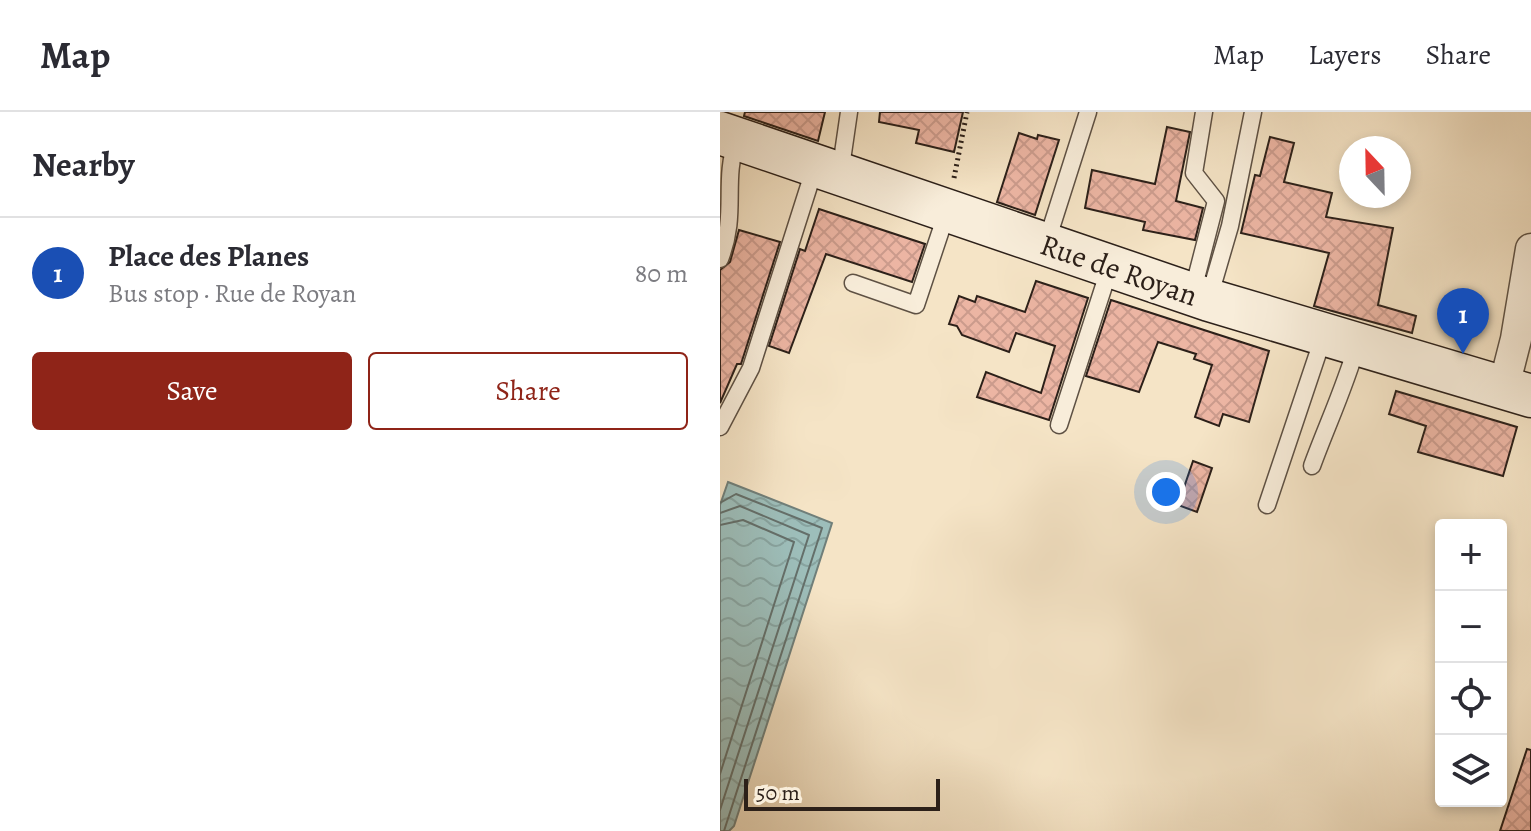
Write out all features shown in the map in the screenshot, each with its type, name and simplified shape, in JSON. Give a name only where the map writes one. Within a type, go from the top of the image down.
[{"type":"main road","name":"Rue de Royan","points":[[729,136],[1200,297],[1522,394]]},
{"type":"street","points":[[1522,394],[1516,339],[1531,249]]},
{"type":"lane","points":[[720,427],[751,368],[849,112]]},
{"type":"lane","points":[[1046,246],[1088,112]]},
{"type":"lane","points":[[1200,297],[1216,201],[1194,173],[1204,112]]},
{"type":"lane","points":[[1200,297],[1230,226],[1253,112]]},
{"type":"lane","points":[[720,259],[732,213],[729,136]]},
{"type":"lane","points":[[853,283],[916,305],[947,212]]},
{"type":"lane","points":[[1059,425],[1110,267]]},
{"type":"lane","points":[[1312,466],[1331,413],[1343,394],[1341,339]]},
{"type":"lane","points":[[1267,505],[1341,339]]},
{"type":"path","points":[[947,212],[967,112]]},
{"type":"water","points":[[728,482],[832,523],[734,826],[729,831],[720,831],[720,505]]},
{"type":"building","points":[[745,112],[825,112],[818,141],[744,116]]},
{"type":"building","points":[[880,112],[963,112],[954,152],[916,143],[919,130],[879,122]]},
{"type":"building","points":[[1167,127],[1190,132],[1176,201],[1203,208],[1195,240],[1143,230],[1145,222],[1085,208],[1092,170],[1155,184]]},
{"type":"building","points":[[1019,133],[1037,139],[1038,135],[1059,140],[1035,215],[997,202]]},
{"type":"building","points":[[1270,137],[1294,143],[1284,182],[1332,193],[1326,217],[1393,228],[1378,305],[1416,316],[1412,333],[1314,306],[1329,253],[1241,233],[1255,175],[1260,176]]},
{"type":"building","points":[[819,209],[925,244],[912,282],[826,254],[789,353],[769,346],[800,249],[805,251]]},
{"type":"building","points":[[739,230],[780,242],[741,364],[737,364],[720,403],[720,270],[730,262]]},
{"type":"building","points":[[1036,281],[1088,298],[1049,420],[977,397],[986,372],[1041,393],[1055,346],[1016,333],[1009,352],[962,335],[957,326],[949,324],[959,296],[975,302],[977,296],[1025,312]]},
{"type":"building","points":[[1111,300],[1269,351],[1249,422],[1223,414],[1219,426],[1195,417],[1212,365],[1194,359],[1196,354],[1158,342],[1139,392],[1086,376]]},
{"type":"building","points":[[1396,391],[1517,427],[1503,476],[1418,452],[1426,426],[1389,414]]},
{"type":"building","points":[[1193,461],[1212,468],[1197,512],[1178,505]]},
{"type":"building","points":[[1527,749],[1531,750],[1531,831],[1500,831]]},
{"type":"place","name":"Place des Planes","points":[[1463,354]]}]
